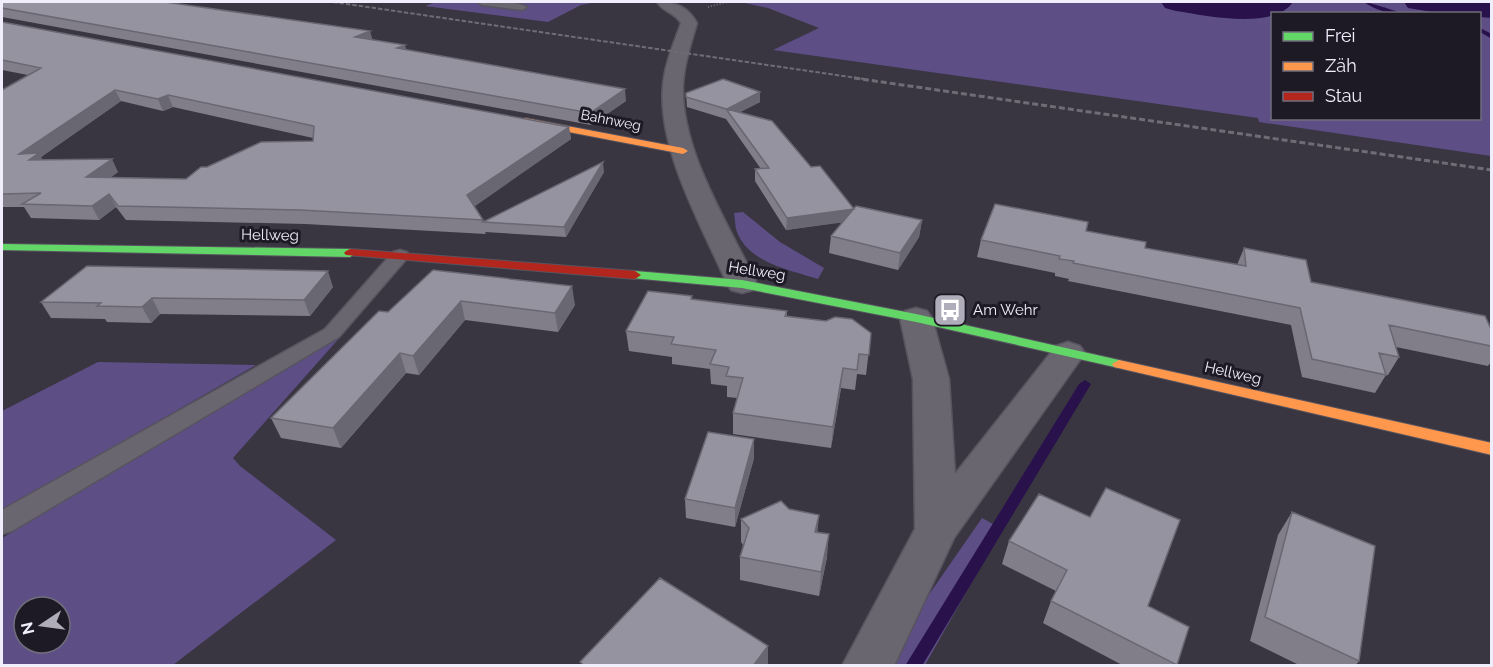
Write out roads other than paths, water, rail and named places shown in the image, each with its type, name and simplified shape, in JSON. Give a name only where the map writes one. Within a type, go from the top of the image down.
[{"type":"street","points":[[664,2],[684,14],[689,23],[681,47],[673,94],[683,151],[742,284]]},
{"type":"street","name":"Bahnweg","points":[[509,118],[683,151]]},
{"type":"street","name":"Hellweg","points":[[2,247],[351,253],[742,284],[915,318],[1491,449]]},
{"type":"street","points":[[915,318],[931,379],[937,529]]},
{"type":"street","points":[[867,666],[937,529],[1068,353]]},
{"type":"lane","points":[[482,2],[522,7]]},
{"type":"lane","points":[[2,523],[332,333],[400,256]]},
{"type":"waterway","points":[[1176,2],[1244,10],[1270,7],[1278,2]]},
{"type":"waterway","points":[[1366,2],[1377,8],[1393,12]]},
{"type":"waterway","points":[[1419,2],[1492,9]]},
{"type":"waterway","points":[[1481,31],[1492,37]]},
{"type":"waterway","points":[[913,666],[1085,384]]},
{"type":"railway","points":[[333,2],[864,79]]},
{"type":"railway","points":[[854,78],[1492,170]]},
{"type":"place","name":"Am Wehr","points":[[950,310]]}]
